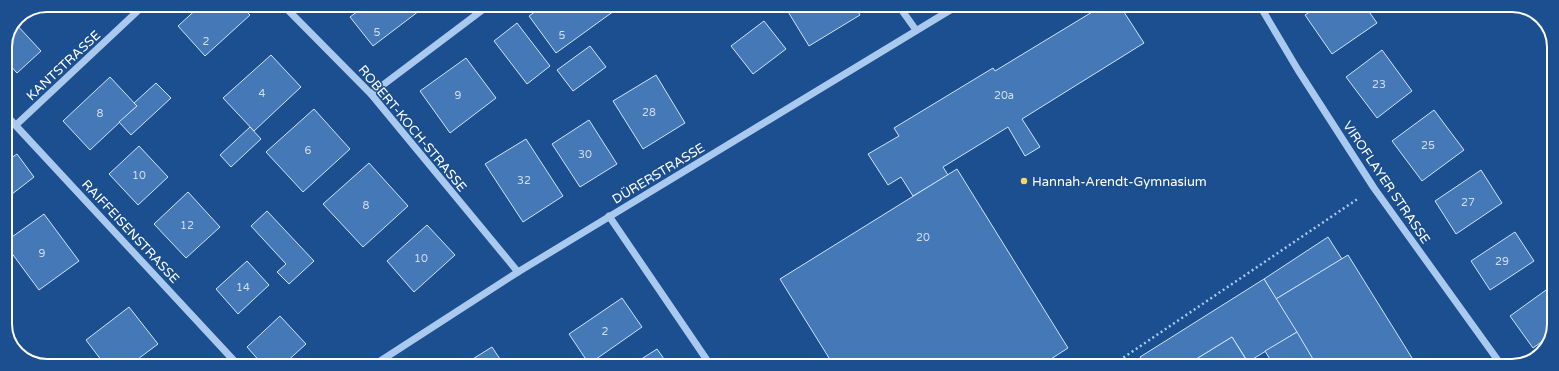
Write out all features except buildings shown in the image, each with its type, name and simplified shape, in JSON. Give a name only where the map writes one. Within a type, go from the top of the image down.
[{"type":"street","name":"KANTSTRASSE","points":[[16,125],[137,12]]},
{"type":"street","name":"ROBERT-KOCH-STRASSE","points":[[290,12],[371,94],[518,272]]},
{"type":"street","points":[[371,94],[480,12]]},
{"type":"street","points":[[902,12],[916,30]]},
{"type":"street","name":"DÜRERSTRASSE","points":[[383,359],[518,272],[947,12]]},
{"type":"street","name":"VIROFLAYER STRASSE","points":[[1264,12],[1298,70],[1374,188],[1497,359]]},
{"type":"street","name":"RAIFFEISENSTRASSE","points":[[12,121],[232,359]]},
{"type":"street","points":[[609,216],[706,359]]},
{"type":"path","points":[[1121,359],[1374,188]]},
{"type":"place","name":"Hannah-Arendt-Gymnasium","points":[[1024,181]]}]
